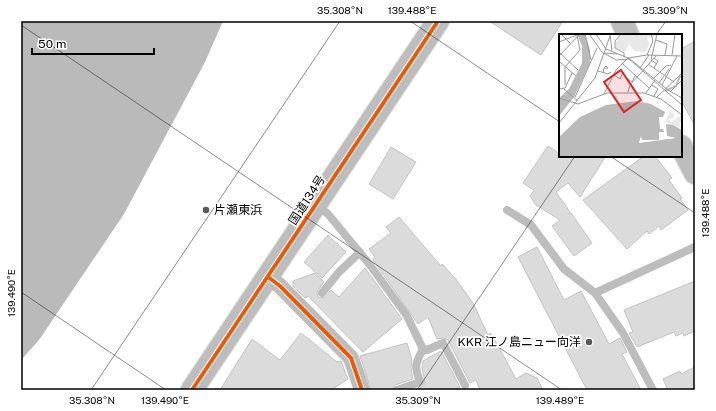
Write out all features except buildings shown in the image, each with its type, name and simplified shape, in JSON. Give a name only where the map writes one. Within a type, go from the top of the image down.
[{"type":"highway","name":"国道134号","points":[[192,390],[438,21]]},
{"type":"highway","points":[[622,21],[628,34]]},
{"type":"highway","points":[[682,148],[695,173]]},
{"type":"street","points":[[268,277],[280,286],[351,358],[362,390]]},
{"type":"lane","points":[[315,205],[328,214],[360,252],[408,316],[423,349],[416,364],[415,370],[420,382],[397,390]]},
{"type":"lane","points":[[507,210],[531,225],[564,269],[595,294],[623,333],[653,390]]},
{"type":"lane","points":[[595,294],[695,247]]},
{"type":"lane","points":[[322,293],[339,272],[360,252]]},
{"type":"lane","points":[[423,349],[427,350],[443,343],[465,385]]},
{"type":"shaded area","points":[[21,21],[223,21],[205,62],[124,214],[39,340],[21,360]]},
{"type":"cycle path","points":[[192,390],[438,21]]},
{"type":"cycle path","points":[[268,277],[280,286],[351,358],[362,390]]},
{"type":"place","name":"片瀬東浜","points":[[206,210]]},
{"type":"place","name":"KKR 江ノ島ニュー向洋","points":[[589,342]]}]
